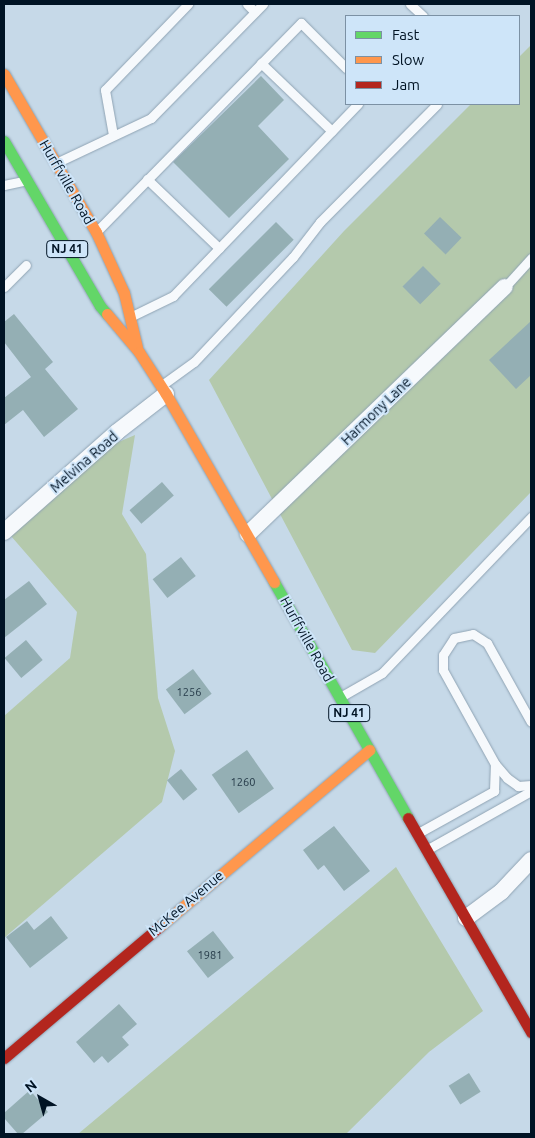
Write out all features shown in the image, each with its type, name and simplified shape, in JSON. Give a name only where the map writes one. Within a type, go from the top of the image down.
[{"type":"main road","name":"Hurffville Road","points":[[4,74],[96,232],[124,293],[139,352]]},
{"type":"main road","name":"Hurffville Road","points":[[4,141],[100,306],[139,352],[163,390],[248,534],[369,750],[531,1032]]},
{"type":"main road","name":"McKee Avenue","points":[[4,1058],[369,750]]},
{"type":"street","name":"Harmony Lane","points":[[248,534],[505,287]]},
{"type":"street","name":"Melvina Road","points":[[4,532],[163,390]]},
{"type":"street","points":[[466,918],[501,892],[531,860]]},
{"type":"lane","points":[[113,135],[104,90],[188,4]]},
{"type":"lane","points":[[247,4],[255,12]]},
{"type":"lane","points":[[56,163],[150,118],[263,4]]},
{"type":"lane","points":[[410,4],[422,15]]},
{"type":"lane","points":[[96,232],[301,23],[345,67]]},
{"type":"lane","points":[[261,63],[332,131]]},
{"type":"lane","points":[[130,317],[173,296],[357,105]]},
{"type":"lane","points":[[163,390],[194,362],[293,257],[320,222],[436,105]]},
{"type":"lane","points":[[148,179],[219,248]]},
{"type":"lane","points":[[4,185],[27,181]]},
{"type":"lane","points":[[505,287],[531,258]]},
{"type":"lane","points":[[4,287],[26,264]]},
{"type":"lane","points":[[340,697],[382,673],[531,517]]},
{"type":"lane","points":[[531,722],[487,642],[473,634],[454,638],[442,655],[443,670],[495,764],[507,778],[518,786],[531,785]]},
{"type":"lane","points":[[418,833],[494,791],[495,764]]},
{"type":"lane","points":[[426,850],[531,791]]},
{"type":"green space","points":[[531,45],[531,492],[375,653],[352,650],[209,380],[344,231],[470,105],[520,105],[520,56]]},
{"type":"green space","points":[[135,435],[122,514],[146,554],[158,698],[175,751],[162,802],[4,938],[4,716],[70,658],[77,612],[4,528],[88,455]]},
{"type":"green space","points":[[396,867],[483,1011],[429,1052],[346,1134],[78,1134]]},
{"type":"building","points":[[261,76],[284,100],[258,126],[289,159],[229,218],[173,162]]},
{"type":"building","points":[[440,217],[462,238],[446,254],[424,234]]},
{"type":"building","points":[[276,222],[294,240],[227,307],[209,289]]},
{"type":"building","points":[[423,266],[441,284],[420,304],[402,287]]},
{"type":"building","points":[[14,314],[53,362],[45,369],[78,409],[44,437],[23,410],[4,425],[4,398],[31,377],[4,342],[4,322]]},
{"type":"building","points":[[531,321],[531,375],[516,389],[489,360]]},
{"type":"building","points":[[162,482],[174,496],[141,524],[130,510]]},
{"type":"building","points":[[181,557],[196,576],[167,598],[153,579]]},
{"type":"building","points":[[29,581],[47,604],[4,638],[4,600]]},
{"type":"building","points":[[26,640],[43,660],[21,678],[5,658]]},
{"type":"building","points":[[193,669],[212,694],[185,714],[166,689]]},
{"type":"building","points":[[247,750],[274,789],[239,813],[212,775]]},
{"type":"building","points":[[181,769],[197,789],[183,801],[167,780]]},
{"type":"building","points":[[334,826],[370,871],[344,891],[324,865],[318,870],[303,850]]},
{"type":"building","points":[[51,916],[68,938],[30,968],[6,937],[27,921],[34,930]]},
{"type":"building","points":[[213,931],[234,958],[208,978],[187,951]]},
{"type":"building","points":[[119,1004],[137,1024],[122,1037],[129,1045],[108,1063],[102,1056],[94,1063],[76,1042]]},
{"type":"building","points":[[469,1073],[481,1092],[460,1104],[449,1086]]},
{"type":"building","points":[[30,1090],[48,1112],[22,1134],[18,1134],[4,1118],[4,1113]]},
{"type":"traffic: fast","points":[[4,141],[100,306],[107,314]]},
{"type":"traffic: fast","points":[[274,582],[408,818]]},
{"type":"traffic: slow","points":[[4,74],[96,232],[124,293],[137,347]]},
{"type":"traffic: slow","points":[[107,314],[139,352],[166,394],[274,582]]},
{"type":"traffic: slow","points":[[159,927],[369,750]]},
{"type":"traffic: jam","points":[[408,818],[531,1032]]},
{"type":"traffic: jam","points":[[4,1058],[159,927]]}]
